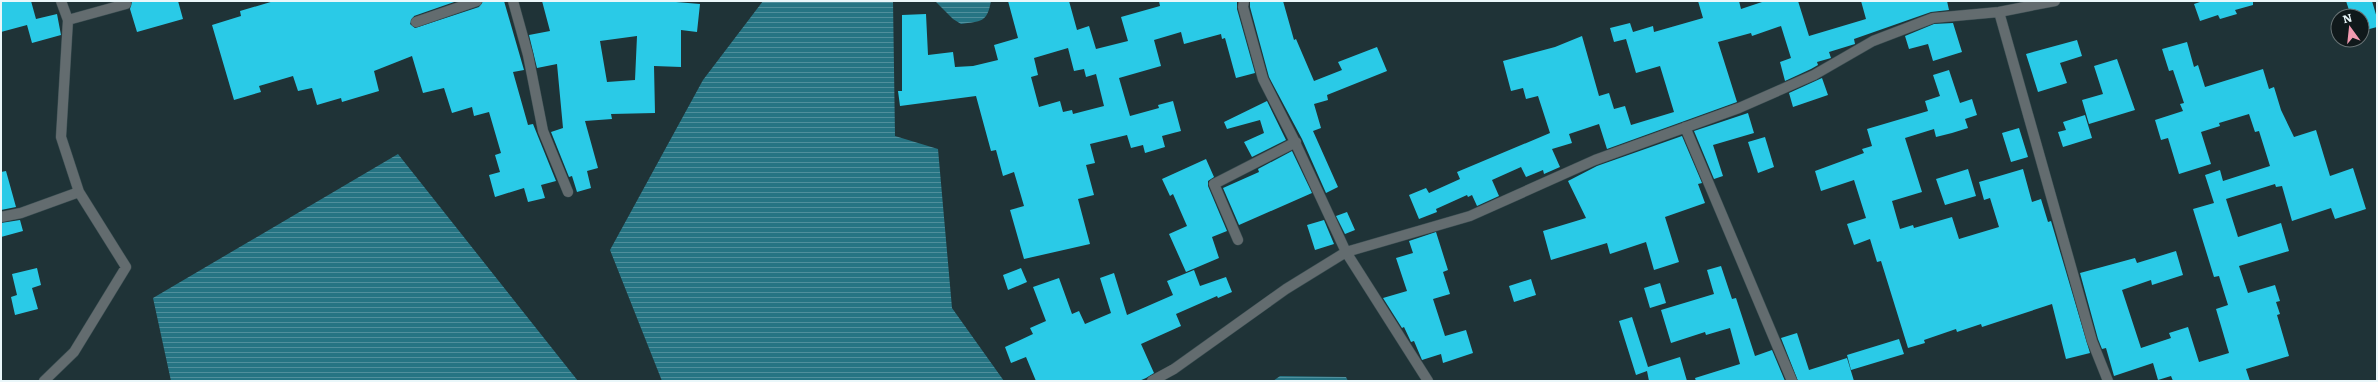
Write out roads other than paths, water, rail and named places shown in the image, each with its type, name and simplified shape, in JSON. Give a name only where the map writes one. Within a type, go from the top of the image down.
[{"type":"street","points":[[44,381],[74,352],[126,266],[79,192],[61,137],[68,20],[61,1]]},
{"type":"street","points":[[68,20],[126,4],[125,1]]},
{"type":"street","points":[[416,22],[477,1]]},
{"type":"street","points":[[513,1],[528,55],[543,131],[568,192]]},
{"type":"street","points":[[1244,1],[1243,7],[1263,79],[1296,142],[1346,252],[1428,381]]},
{"type":"street","points":[[1152,381],[1174,369],[1286,289],[1346,252],[1470,216],[1595,160],[1739,108],[1814,75],[1873,41],[1933,18],[1999,12],[2055,1]]},
{"type":"street","points":[[1999,12],[2089,333],[2108,381]]},
{"type":"street","points":[[1685,127],[1792,381]]},
{"type":"street","points":[[1238,240],[1214,184],[1296,142]]},
{"type":"street","points":[[1,217],[21,213],[79,192]]},
{"type":"water","points":[[763,1],[893,1],[895,136],[938,149],[952,308],[1004,381],[662,381],[610,250],[703,80]]},
{"type":"water","points":[[935,1],[991,1],[987,13],[982,20],[961,24],[953,19]]},
{"type":"water","points":[[398,154],[578,381],[171,381],[153,298]]},
{"type":"water","points":[[1280,376],[1346,377],[1348,381],[1273,381]]}]
